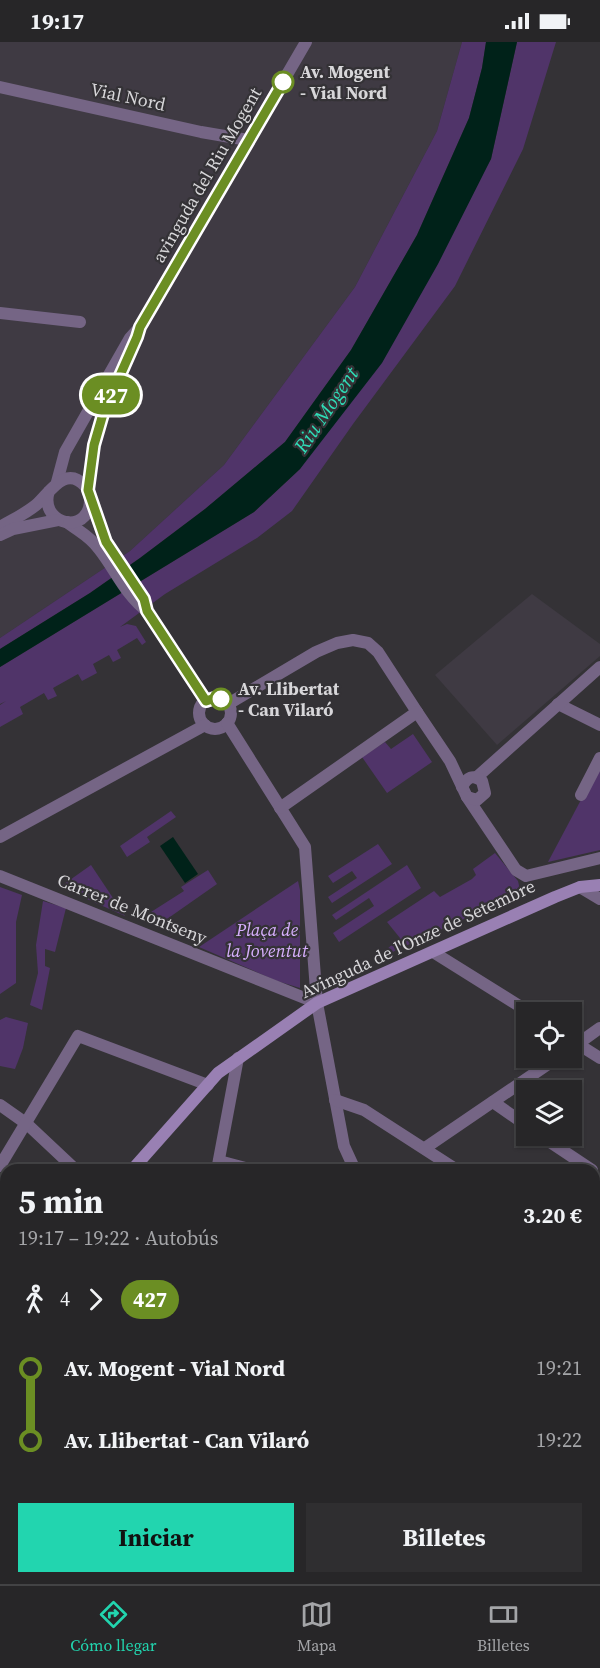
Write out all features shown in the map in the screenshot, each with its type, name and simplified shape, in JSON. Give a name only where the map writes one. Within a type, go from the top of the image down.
[{"type":"street","name":"avinguda del Riu Mogent","points":[[53,487],[68,446],[306,42]]},
{"type":"street","name":"Vial Nord","points":[[0,87],[201,132],[248,140]]},
{"type":"street","points":[[0,313],[80,322]]},
{"type":"street","name":"avinguda del Riu Mogent","points":[[89,495],[94,454],[103,414],[140,327]]},
{"type":"street","points":[[68,446],[77,441],[88,441],[94,454]]},
{"type":"street","points":[[0,527],[36,505],[53,487],[71,479],[81,483],[89,495],[102,545],[136,604],[147,611],[206,701]]},
{"type":"street","points":[[53,487],[47,505],[51,514],[102,545]]},
{"type":"street","points":[[0,535],[13,529],[62,521],[73,522],[84,516],[90,506],[89,495]]},
{"type":"street","points":[[228,704],[316,652],[337,643],[353,640],[368,643],[378,652],[450,761],[464,792],[516,870],[526,876],[600,858]]},
{"type":"street","points":[[464,792],[465,780],[474,777],[600,667]]},
{"type":"street","points":[[215,698],[228,704],[231,714],[227,723],[216,729],[205,725],[201,720],[201,706],[206,701],[215,698]]},
{"type":"street","points":[[558,704],[600,726]]},
{"type":"street","points":[[280,808],[417,712]]},
{"type":"street","points":[[227,723],[305,847],[317,1003],[344,1146],[352,1164]]},
{"type":"street","points":[[0,837],[205,725]]},
{"type":"street","points":[[581,795],[600,758]]},
{"type":"street","points":[[450,761],[482,781],[485,793],[477,800],[464,792]]},
{"type":"street","name":"Carrer de Montseny","points":[[0,876],[317,1003]]},
{"type":"street","name":"Avinguda de l'Onze de Setembre","points":[[137,1164],[218,1073],[317,1003],[555,897],[580,887],[600,885]]},
{"type":"street","points":[[580,887],[600,899]]},
{"type":"street","points":[[433,952],[516,1004]]},
{"type":"street","points":[[582,1039],[600,1028]]},
{"type":"street","points":[[1,1164],[78,1036],[208,1085]]},
{"type":"street","points":[[582,1049],[600,1058]]},
{"type":"street","points":[[218,1164],[238,1058]]},
{"type":"street","points":[[425,1148],[542,1068]]},
{"type":"street","points":[[335,1100],[364,1110],[448,1164]]},
{"type":"street","points":[[493,1102],[516,1118]]},
{"type":"street","points":[[0,1105],[27,1124],[70,1164]]},
{"type":"street","points":[[557,1146],[583,1164]]},
{"type":"shaded area","points":[[0,42],[462,42],[437,131],[355,287],[224,465],[130,551],[0,638]]},
{"type":"shaded area","points":[[532,594],[600,644],[600,656],[497,745],[435,675]]},
{"type":"green space","points":[[462,42],[486,42],[469,118],[417,235],[351,350],[285,442],[205,509],[140,558],[90,593],[0,649],[0,638],[130,551],[224,465],[355,287],[437,131]]},
{"type":"green space","points":[[517,42],[556,42],[523,149],[455,286],[292,511],[257,538],[165,594],[120,627],[127,624],[136,626],[146,642],[142,645],[137,638],[117,650],[121,658],[113,662],[109,655],[93,664],[97,673],[82,681],[78,674],[53,688],[57,696],[48,700],[44,693],[20,707],[23,714],[0,727],[0,705],[6,701],[0,704],[0,667],[254,512],[300,469],[491,159]]},
{"type":"green space","points":[[413,734],[432,762],[387,793],[362,757],[385,742],[391,749]]},
{"type":"green space","points":[[600,764],[600,850],[548,862]]},
{"type":"green space","points":[[171,811],[176,817],[147,837],[150,842],[127,857],[120,846]]},
{"type":"green space","points":[[378,844],[392,864],[332,903],[328,897],[357,878],[352,871],[333,883],[328,876]]},
{"type":"green space","points":[[495,853],[518,881],[520,890],[518,894],[373,961],[400,938],[387,922],[434,891],[440,897],[472,879],[476,875],[473,869]]},
{"type":"green space","points":[[91,865],[125,916],[60,887]]},
{"type":"green space","points":[[407,865],[421,888],[339,942],[333,933],[374,906],[369,898],[336,920],[332,915]]},
{"type":"green space","points":[[208,870],[217,884],[157,926],[140,919],[184,891],[181,887]]},
{"type":"green space","name":"Plaça de la Joventut","points":[[298,881],[300,890],[300,988],[277,981],[199,947]]},
{"type":"green space","points":[[0,887],[22,895],[16,922],[16,983],[0,994]]},
{"type":"green space","points":[[43,901],[66,908],[55,952],[45,949],[45,966],[50,968],[42,1010],[30,1005],[38,973],[36,945]]},
{"type":"green space","points":[[6,1017],[28,1023],[23,1048],[15,1069],[0,1066],[0,1020]]},
{"type":"water","name":"Riu Mogent","points":[[486,42],[517,42],[491,159],[438,264],[382,363],[300,469],[254,512],[0,667],[0,649],[90,593],[140,558],[205,509],[285,442],[351,350],[417,235],[469,118]]},
{"type":"water","points":[[173,837],[198,874],[185,883],[160,846]]},
{"type":"bus line","name":"427","points":[[221,699],[210,698],[206,701],[147,611],[144,599],[106,542],[93,511],[88,490],[94,445],[103,414],[140,327],[283,82]]},
{"type":"place","name":"Av. Mogent - Vial Nord","points":[[283,82]]},
{"type":"place","name":"Av. Llibertat - Can Vilaró","points":[[221,699]]}]
